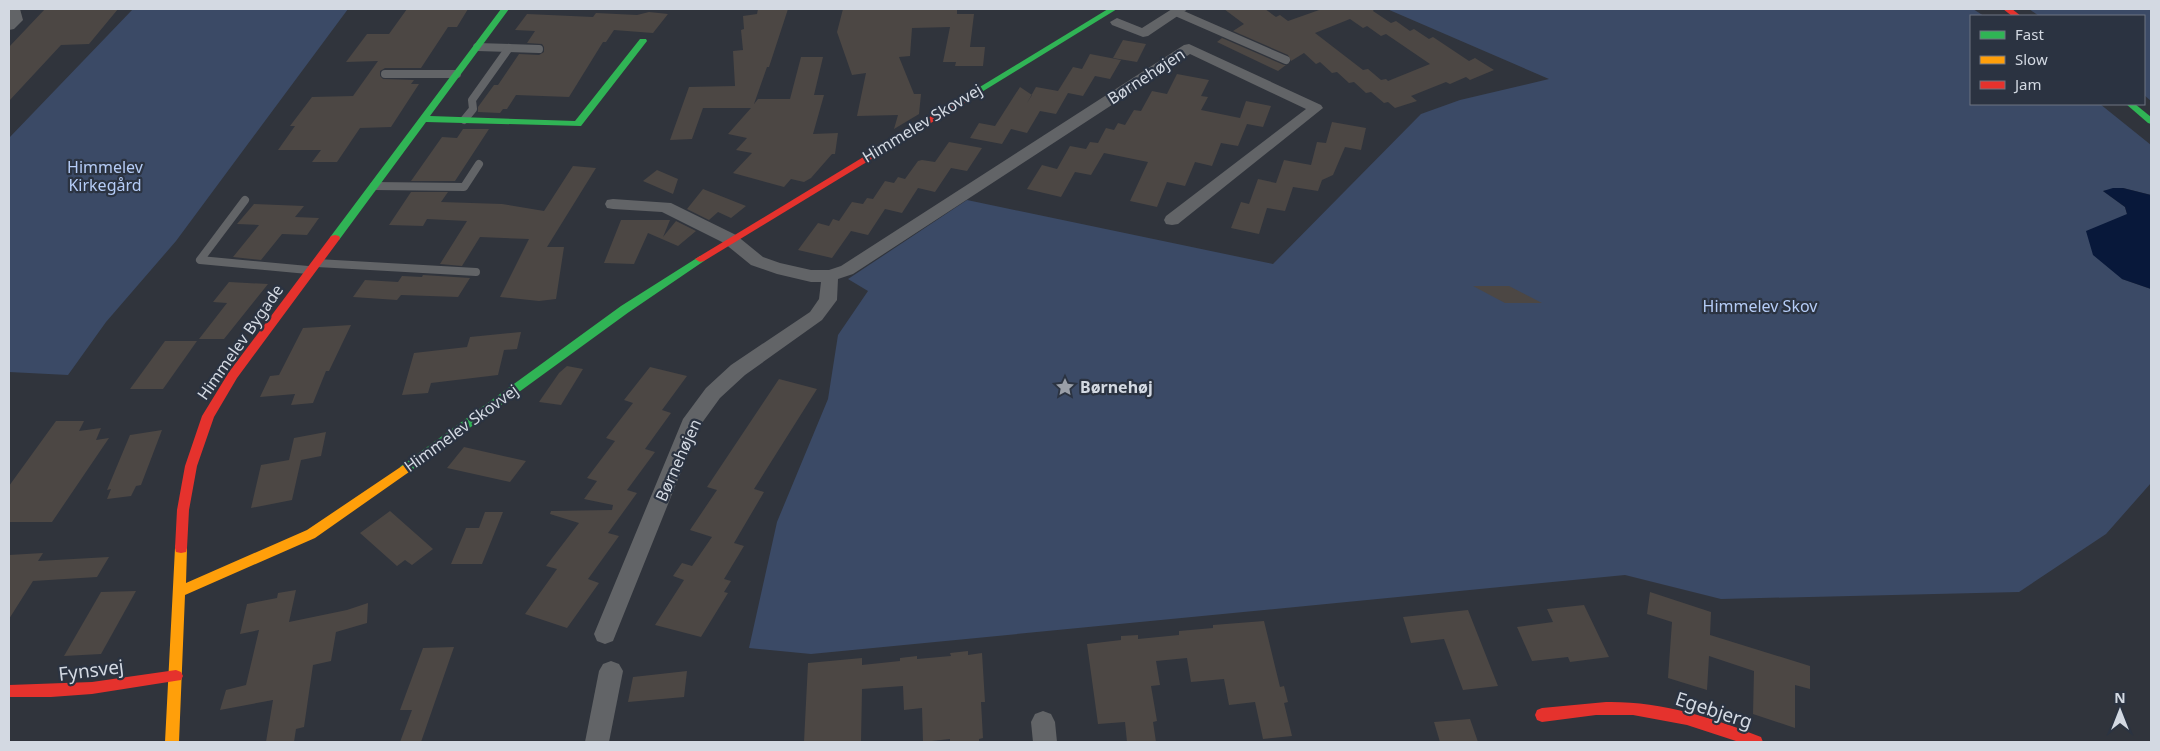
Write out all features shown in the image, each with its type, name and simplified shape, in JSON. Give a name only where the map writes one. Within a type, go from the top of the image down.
[{"type":"street","points":[[9,26],[16,20],[14,9]]},
{"type":"street","name":"Himmelev Bygade","points":[[172,742],[183,510],[191,466],[208,416],[233,375],[505,9]]},
{"type":"street","name":"Himmelev Skovvej","points":[[178,592],[311,534],[362,500],[625,309],[730,239],[1113,9]]},
{"type":"street","points":[[1117,22],[1143,33],[1176,10]]},
{"type":"street","points":[[424,119],[578,124],[643,41]]},
{"type":"street","name":"Børnehøjen","points":[[730,239],[757,261],[776,268],[811,276],[830,276],[847,270],[1189,48],[1316,108],[1172,220]]},
{"type":"street","points":[[2131,105],[2151,121]]},
{"type":"street","points":[[613,204],[665,208],[730,239]]},
{"type":"street","name":"Børnehøjen","points":[[605,634],[690,424],[713,393],[738,370],[816,316],[828,300],[830,276]]},
{"type":"street","points":[[597,742],[611,672]]},
{"type":"street","name":"Fynsvej","points":[[9,691],[71,691],[176,676]]},
{"type":"street","name":"Egebjerg","points":[[1542,715],[1621,708],[1674,713],[1756,742]]},
{"type":"lane","points":[[1176,10],[1286,60]]},
{"type":"lane","points":[[477,47],[539,49]]},
{"type":"lane","points":[[464,120],[473,109],[472,100],[510,48]]},
{"type":"lane","points":[[385,74],[457,74]]},
{"type":"lane","points":[[374,186],[464,187],[480,164]]},
{"type":"lane","points":[[245,200],[200,260],[314,267],[476,272]]},
{"type":"green space","name":"Himmelev Kirkegård","points":[[133,9],[348,9],[176,241],[106,322],[68,375],[9,372],[9,138]]},
{"type":"green space","name":"Himmelev Skov","points":[[1387,9],[1973,9],[1982,15],[1970,15],[1970,105],[2101,105],[2151,145],[2151,195],[2123,188],[2103,191],[2125,207],[2127,214],[2122,279],[2151,289],[2151,483],[2106,534],[2019,592],[1721,599],[1625,575],[811,654],[749,648],[777,522],[828,399],[838,335],[868,291],[848,279],[967,200],[1273,264],[1421,114],[1460,100],[1549,79]]},
{"type":"green space","points":[[2029,9],[2151,9],[2151,101],[2145,96],[2145,15],[2038,15]]},
{"type":"shaded area","points":[[2123,188],[2151,195],[2151,289],[2122,279],[2093,255],[2086,231],[2127,214],[2125,207],[2103,191]]},
{"type":"building","points":[[45,9],[118,9],[89,44],[61,45],[9,101],[9,47]]},
{"type":"building","points":[[407,9],[468,9],[457,27],[448,27],[421,68],[385,68],[380,71],[380,76],[383,79],[414,80],[411,84],[419,84],[391,127],[360,128],[337,162],[312,162],[321,150],[278,150],[295,126],[290,126],[312,97],[353,96],[378,61],[346,62],[367,34],[389,34]]},
{"type":"building","points":[[758,9],[788,9],[769,67],[767,67],[754,104],[758,99],[790,99],[801,57],[823,57],[814,95],[824,95],[813,134],[838,133],[835,154],[832,154],[811,178],[804,182],[791,179],[784,187],[733,173],[752,153],[736,150],[747,138],[728,134],[751,108],[703,108],[692,139],[670,140],[689,87],[735,86],[733,51],[743,50],[741,30],[744,29],[743,16],[757,14]]},
{"type":"building","points":[[843,9],[957,9],[957,14],[974,14],[970,47],[985,47],[983,66],[955,66],[956,62],[943,62],[950,27],[912,28],[910,56],[899,57],[914,94],[921,94],[919,114],[894,129],[898,115],[857,116],[866,73],[852,75],[837,32]]},
{"type":"building","points":[[1224,9],[1265,9],[1276,17],[1280,15],[1288,21],[1322,9],[1374,9],[1373,11],[1391,23],[1396,21],[1410,31],[1414,29],[1429,39],[1433,37],[1469,61],[1475,58],[1494,70],[1470,80],[1466,77],[1450,84],[1446,82],[1411,96],[1417,101],[1395,108],[1388,102],[1384,103],[1371,92],[1366,93],[1354,82],[1349,83],[1337,72],[1332,73],[1320,62],[1316,64],[1304,53],[1291,61],[1288,55],[1233,31],[1244,24]],"holes":[[[1350,19],[1363,28],[1367,26],[1381,36],[1386,34],[1430,64],[1388,81],[1386,79],[1381,80],[1368,69],[1363,70],[1315,33]]]},
{"type":"building","points":[[649,12],[668,14],[653,33],[614,30],[606,42],[603,42],[569,97],[516,95],[507,109],[503,109],[500,113],[478,112],[478,107],[494,85],[498,85],[519,54],[539,55],[544,52],[542,44],[527,43],[535,31],[515,30],[527,14],[593,17],[596,13],[637,15]]},
{"type":"building","points":[[1222,38],[1286,65],[1278,71],[1217,42]]},
{"type":"building","points":[[1123,40],[1146,44],[1137,62],[1113,58]]},
{"type":"building","points":[[1090,54],[1121,60],[1110,79],[1095,76],[1083,96],[1068,93],[1056,114],[1040,111],[1027,133],[1011,129],[1002,144],[970,138],[979,123],[995,126],[1020,87],[1032,95],[1036,87],[1058,91],[1073,67],[1082,69]]},
{"type":"building","points":[[1177,74],[1209,80],[1201,96],[1208,97],[1201,110],[1240,118],[1246,101],[1271,106],[1263,127],[1247,124],[1238,146],[1221,143],[1212,166],[1195,162],[1185,186],[1167,182],[1157,207],[1130,201],[1148,162],[1104,153],[1091,175],[1075,172],[1061,197],[1027,189],[1042,165],[1057,169],[1070,146],[1086,149],[1090,142],[1098,143],[1106,128],[1114,130],[1118,123],[1125,125],[1134,110],[1141,111],[1152,91],[1167,94]]},
{"type":"building","points":[[1332,122],[1366,128],[1361,150],[1345,147],[1333,175],[1322,180],[1318,191],[1293,187],[1285,211],[1267,208],[1259,234],[1231,228],[1241,202],[1249,204],[1258,179],[1276,183],[1284,160],[1311,165],[1317,142],[1326,143]]},
{"type":"building","points":[[463,129],[489,129],[455,181],[411,181],[442,137],[457,138]]},
{"type":"building","points":[[949,142],[982,148],[967,171],[951,168],[935,192],[918,188],[902,213],[885,209],[868,235],[851,231],[832,258],[798,250],[818,223],[829,226],[833,219],[839,221],[852,202],[863,204],[867,198],[873,199],[885,181],[894,183],[898,177],[905,179],[918,161],[935,162]]},
{"type":"building","points":[[573,166],[596,168],[547,247],[564,247],[556,299],[539,301],[500,297],[529,239],[480,237],[462,266],[440,264],[467,221],[427,219],[423,226],[389,225],[411,192],[448,192],[441,202],[502,204],[544,211]]},
{"type":"building","points":[[657,170],[678,179],[673,194],[643,181]]},
{"type":"building","points":[[703,189],[746,206],[731,218],[718,212],[709,220],[687,209]]},
{"type":"building","points":[[254,204],[304,206],[295,217],[319,218],[307,235],[282,234],[261,260],[233,257],[259,225],[237,224]]},
{"type":"building","points":[[621,220],[670,220],[663,237],[676,221],[696,231],[678,246],[648,233],[634,264],[604,263]]},
{"type":"building","points":[[423,275],[470,278],[458,297],[401,295],[397,300],[353,297],[365,280],[398,282],[402,276],[422,277]]},
{"type":"building","points":[[229,282],[268,284],[224,339],[199,339],[227,303],[213,302]]},
{"type":"building","points":[[1473,286],[1509,286],[1542,303],[1505,303]]},
{"type":"building","points":[[351,325],[329,371],[326,371],[313,403],[291,405],[295,394],[260,397],[270,376],[279,375],[303,328]]},
{"type":"building","points":[[521,332],[517,349],[504,350],[498,375],[431,383],[428,393],[402,395],[414,353],[467,347],[470,337]]},
{"type":"building","points":[[165,341],[197,341],[163,389],[130,389]]},
{"type":"building","points":[[567,366],[583,369],[561,405],[539,402],[559,373]]},
{"type":"building","points":[[650,367],[687,376],[662,410],[671,413],[645,449],[655,452],[627,490],[637,493],[608,533],[619,536],[588,579],[599,583],[567,628],[525,614],[557,569],[546,566],[579,523],[550,514],[551,511],[612,510],[613,505],[584,499],[597,481],[587,478],[615,441],[606,438],[633,403],[624,400]]},
{"type":"building","points":[[779,379],[817,389],[754,489],[764,492],[734,543],[744,546],[724,579],[731,581],[724,592],[728,593],[701,637],[655,625],[684,580],[673,576],[682,563],[692,566],[712,537],[690,530],[717,490],[707,487]]},
{"type":"building","points":[[56,421],[84,421],[79,431],[101,428],[96,440],[109,438],[52,522],[9,522],[9,486]]},
{"type":"building","points":[[162,430],[141,485],[136,486],[131,496],[107,499],[111,489],[107,490],[130,435]]},
{"type":"building","points":[[326,432],[321,456],[301,460],[292,500],[251,508],[261,465],[289,460],[294,438]]},
{"type":"building","points":[[464,447],[526,461],[510,482],[447,468]]},
{"type":"building","points":[[390,511],[433,549],[412,565],[405,560],[397,566],[360,533]]},
{"type":"building","points":[[485,512],[503,512],[482,564],[451,564],[466,528],[479,528]]},
{"type":"building","points":[[43,553],[38,561],[109,557],[97,577],[33,581],[9,619],[9,555]]},
{"type":"building","points":[[296,590],[289,622],[347,610],[368,603],[367,623],[336,632],[331,661],[313,665],[304,727],[296,729],[294,742],[266,742],[273,700],[220,710],[226,690],[246,685],[259,630],[240,634],[247,604],[277,598],[278,593]]},
{"type":"building","points":[[136,591],[101,654],[64,656],[101,592]]},
{"type":"building","points":[[1650,592],[1711,612],[1710,635],[1810,666],[1810,689],[1795,685],[1795,728],[1753,714],[1754,671],[1709,656],[1707,690],[1668,678],[1672,622],[1647,614]]},
{"type":"building","points":[[1584,605],[1609,657],[1570,662],[1568,657],[1532,661],[1517,627],[1553,622],[1547,609]]},
{"type":"building","points":[[1468,610],[1498,686],[1463,690],[1444,639],[1411,643],[1403,617]]},
{"type":"building","points":[[1264,621],[1280,687],[1284,686],[1288,702],[1284,703],[1292,736],[1263,739],[1255,702],[1229,705],[1224,679],[1191,682],[1187,658],[1156,661],[1160,685],[1151,686],[1157,721],[1153,722],[1156,742],[1127,742],[1125,722],[1098,724],[1087,644],[1121,640],[1121,636],[1138,635],[1138,639],[1179,635],[1179,631],[1213,628],[1213,625]]},
{"type":"building","points":[[454,647],[421,742],[400,742],[412,710],[400,710],[423,648]]},
{"type":"building","points":[[968,651],[968,655],[982,653],[985,702],[981,702],[983,738],[979,739],[979,742],[950,742],[950,739],[923,742],[922,708],[904,710],[903,686],[862,689],[861,742],[804,742],[808,663],[862,658],[862,665],[900,661],[900,658],[917,656],[917,659],[951,656],[950,653]]},
{"type":"building","points":[[687,671],[684,697],[628,702],[633,677]]},
{"type":"building","points":[[1470,719],[1478,742],[1440,742],[1434,722]]},
{"type":"traffic: fast","points":[[335,238],[505,9]]},
{"type":"traffic: fast","points":[[964,99],[1113,9]]},
{"type":"traffic: fast","points":[[424,119],[578,124],[643,41]]},
{"type":"traffic: fast","points":[[2131,105],[2151,121]]},
{"type":"traffic: fast","points":[[405,469],[625,309],[700,259]]},
{"type":"traffic: slow","points":[[178,592],[311,534],[405,469]]},
{"type":"traffic: slow","points":[[172,742],[181,548]]},
{"type":"traffic: jam","points":[[2007,9],[2016,15]]},
{"type":"traffic: jam","points":[[700,259],[964,99]]},
{"type":"traffic: jam","points":[[181,548],[183,510],[191,466],[208,416],[233,375],[335,238]]},
{"type":"traffic: jam","points":[[9,691],[51,691],[92,688],[176,676]]},
{"type":"traffic: jam","points":[[1542,715],[1606,708],[1651,711],[1705,723],[1756,742]]},
{"type":"place","name":"Børnehøj","points":[[1065,387]]}]
